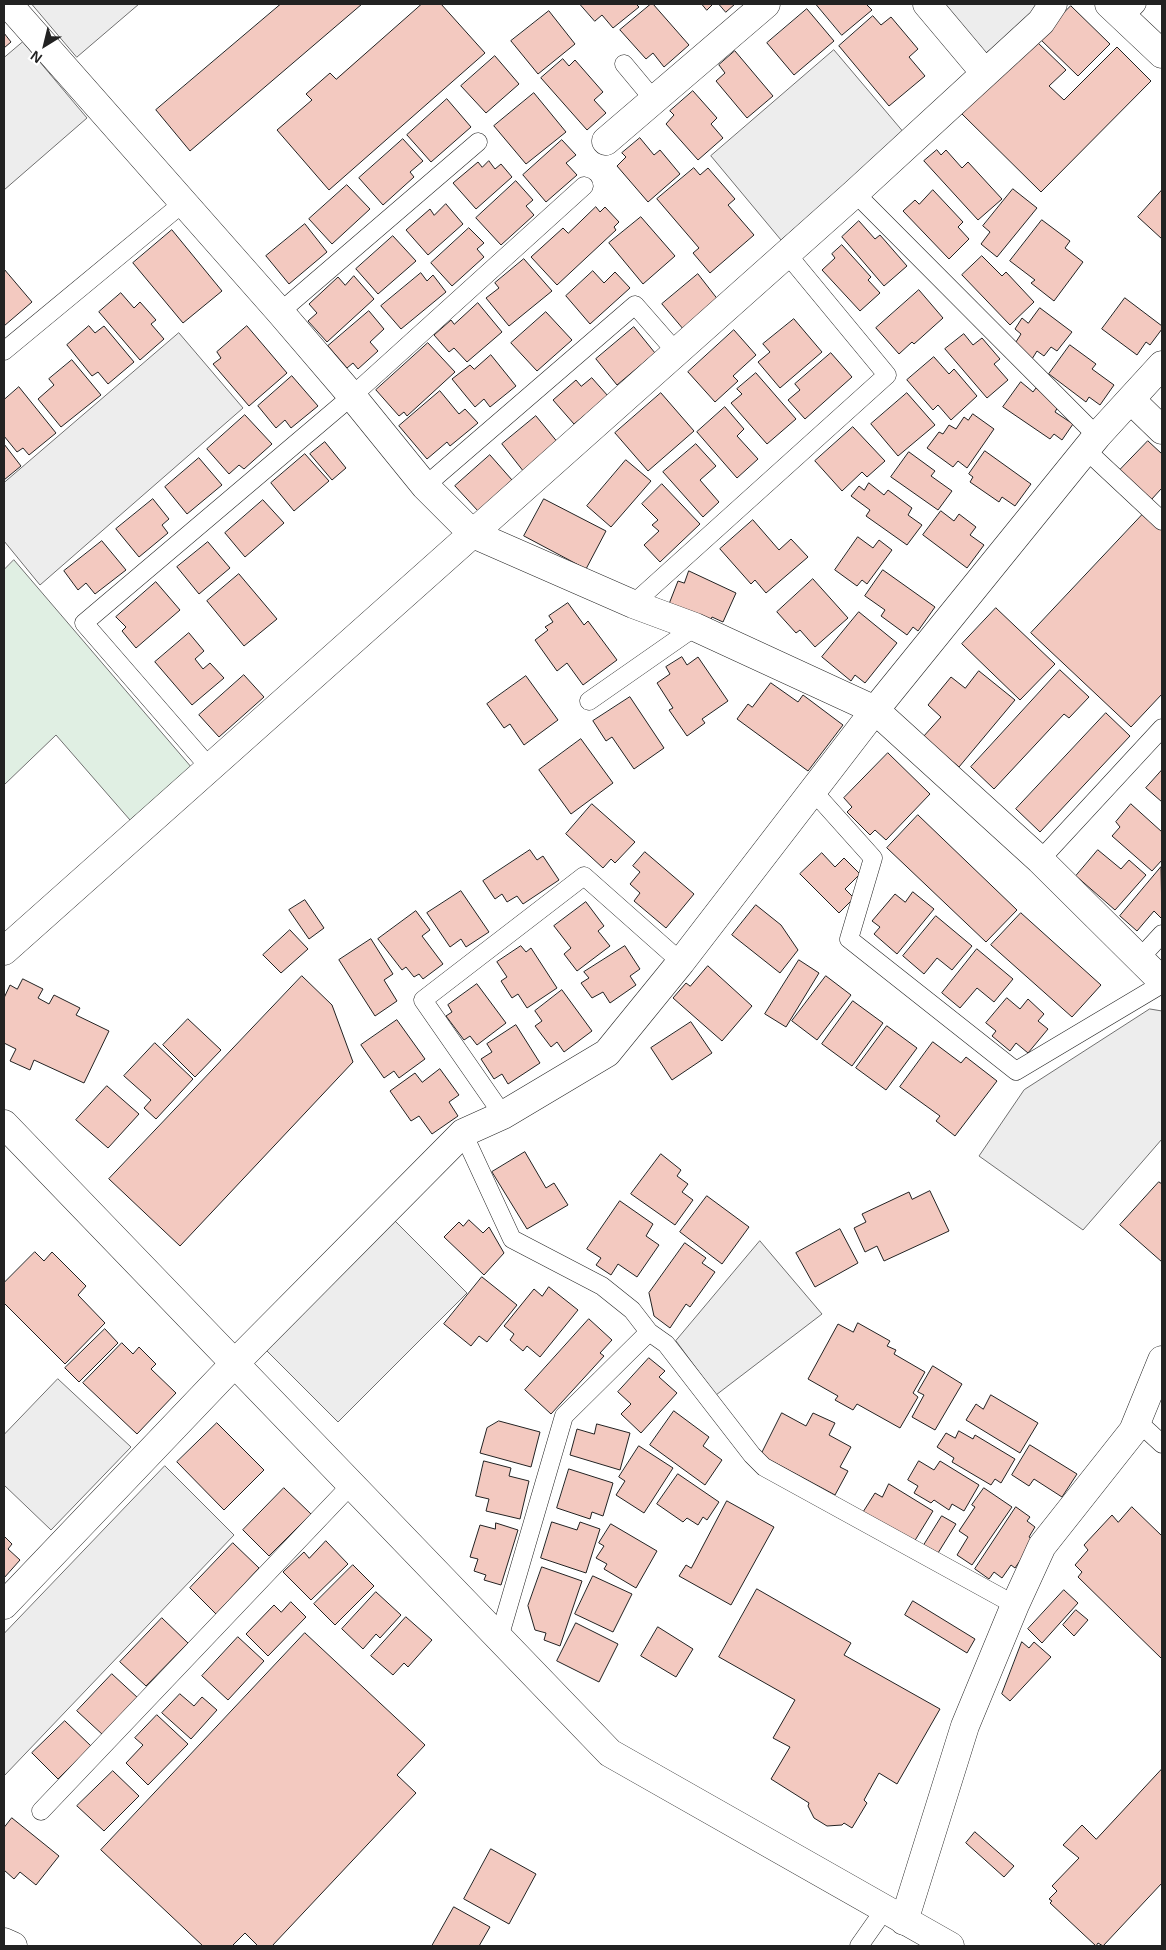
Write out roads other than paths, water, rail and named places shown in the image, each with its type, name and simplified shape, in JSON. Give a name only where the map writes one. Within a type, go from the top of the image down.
[{"type":"street","points":[[8,4],[280,312],[352,396],[425,486],[473,534],[633,604],[695,627],[875,710],[1040,860],[1140,958],[1162,983]]},
{"type":"street","points":[[606,141],[766,4]]},
{"type":"street","points":[[926,4],[986,73]]},
{"type":"street","points":[[4,951],[787,254],[1041,22],[1053,4]]},
{"type":"street","points":[[1123,8],[1162,54]]},
{"type":"street","points":[[4,1605],[234,1364],[463,1132],[503,1115],[607,1053],[681,962],[875,710],[1092,443],[1162,365]]},
{"type":"street","points":[[1132,400],[1162,430]]},
{"type":"street","points":[[4,1124],[610,1753],[950,1946]]},
{"type":"street","points":[[894,1915],[965,1726],[1014,1605],[1042,1546],[1133,1431],[1162,1360]]},
{"type":"street","points":[[4,1942],[13,1946]]},
{"type":"lane","points":[[624,64],[654,100]]},
{"type":"lane","points":[[280,312],[478,142]]},
{"type":"lane","points":[[210,768],[84,623],[352,396],[584,186]]},
{"type":"lane","points":[[854,193],[1092,443],[1162,521]]},
{"type":"lane","points":[[4,352],[184,203]]},
{"type":"lane","points":[[633,604],[887,375],[787,254]]},
{"type":"lane","points":[[425,486],[635,305],[677,352]]},
{"type":"lane","points":[[589,701],[695,627]]},
{"type":"lane","points":[[1040,860],[1162,728]]},
{"type":"lane","points":[[813,791],[873,858],[849,939],[1016,1071],[1162,983]]},
{"type":"lane","points":[[503,1115],[424,1000],[584,876],[681,962]]},
{"type":"lane","points":[[1140,958],[1162,934]]},
{"type":"lane","points":[[463,1132],[512,1238],[602,1286],[632,1310],[649,1332],[666,1344],[752,1455],[764,1466],[1014,1605]]},
{"type":"lane","points":[[499,1638],[564,1416],[649,1332]]},
{"type":"lane","points":[[1137,1421],[1162,1444]]},
{"type":"lane","points":[[40,1811],[351,1485]]},
{"type":"lane","points":[[859,1946],[894,1915]]}]
